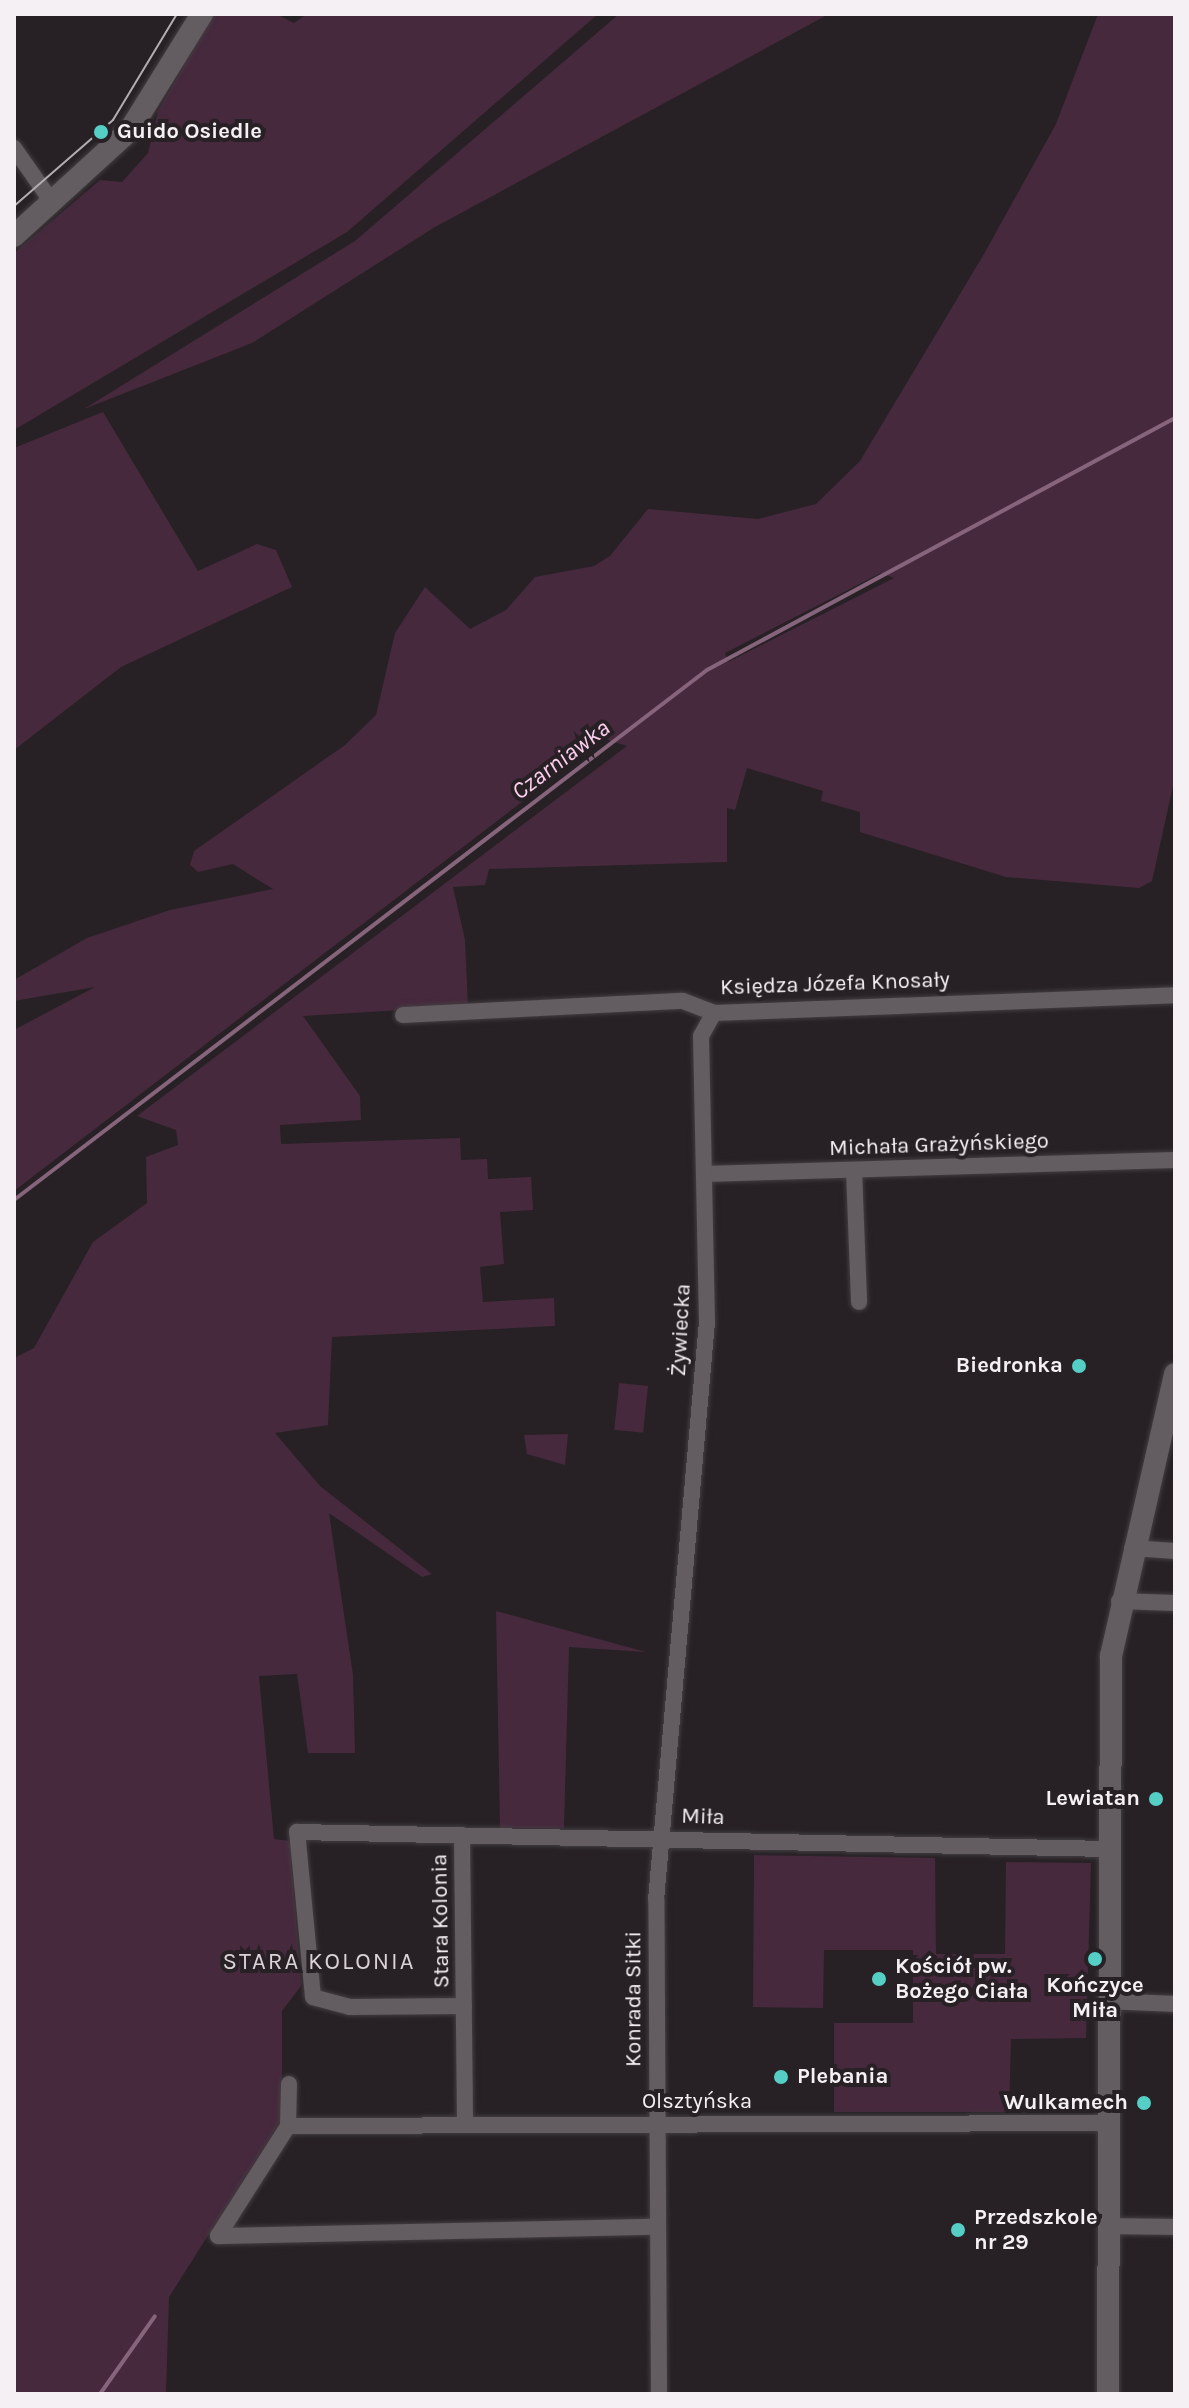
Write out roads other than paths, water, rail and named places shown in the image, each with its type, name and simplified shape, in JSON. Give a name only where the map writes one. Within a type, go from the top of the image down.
[{"type":"main road","points":[[14,236],[130,130],[202,14]]},
{"type":"main road","points":[[1108,2394],[1106,2001],[1110,1672],[1119,1601],[1175,1374]]},
{"type":"street","points":[[14,148],[52,202]]},
{"type":"street","name":"Księdza Józefa Knosały","points":[[403,1015],[683,1001],[714,1013],[1175,995]]},
{"type":"street","name":"Żywiecka","points":[[675,1652],[707,1322],[701,1036],[714,1013]]},
{"type":"street","name":"Michała Grażyńskiego","points":[[704,1174],[1175,1160]]},
{"type":"street","points":[[854,1170],[859,1302]]},
{"type":"street","points":[[1132,1548],[1175,1551]]},
{"type":"street","points":[[1119,1601],[1175,1603]]},
{"type":"street","name":"Konrada Sitki","points":[[659,2394],[659,1837],[675,1652]]},
{"type":"street","name":"Miła","points":[[297,1832],[659,1837],[1109,1849]]},
{"type":"street","name":"Stara Kolonia","points":[[297,1832],[313,1997],[350,2007],[464,2006]]},
{"type":"street","name":"Stara Kolonia","points":[[462,1835],[465,2125]]},
{"type":"street","points":[[1106,2001],[1175,2004]]},
{"type":"street","points":[[289,2084],[288,2126],[218,2236],[658,2227]]},
{"type":"street","name":"Olsztyńska","points":[[288,2126],[1106,2123]]},
{"type":"street","points":[[1106,2226],[1175,2227]]},
{"type":"waterway","name":"Czarniawka","points":[[14,1200],[707,670],[1175,418]]},
{"type":"waterway","points":[[100,2394],[155,2316]]},
{"type":"tram line","points":[[14,206],[113,120],[177,14]]},
{"type":"place","name":"Guido Osiedle","points":[[101,132]]},
{"type":"place","name":"Biedronka","points":[[1079,1366]]},
{"type":"place","name":"Lewiatan","points":[[1156,1799]]},
{"type":"place","name":"Kończyce Miła","points":[[1095,1959]]},
{"type":"place","name":"Kościół pw. Bożego Ciała","points":[[879,1979]]},
{"type":"place","name":"Plebania","points":[[781,2077]]},
{"type":"place","name":"Wulkamech","points":[[1144,2103]]},
{"type":"place","name":"Przedszkole nr 29","points":[[958,2230]]},
{"type":"district","name":"STARA KOLONIA","points":[[319,1962]]}]
